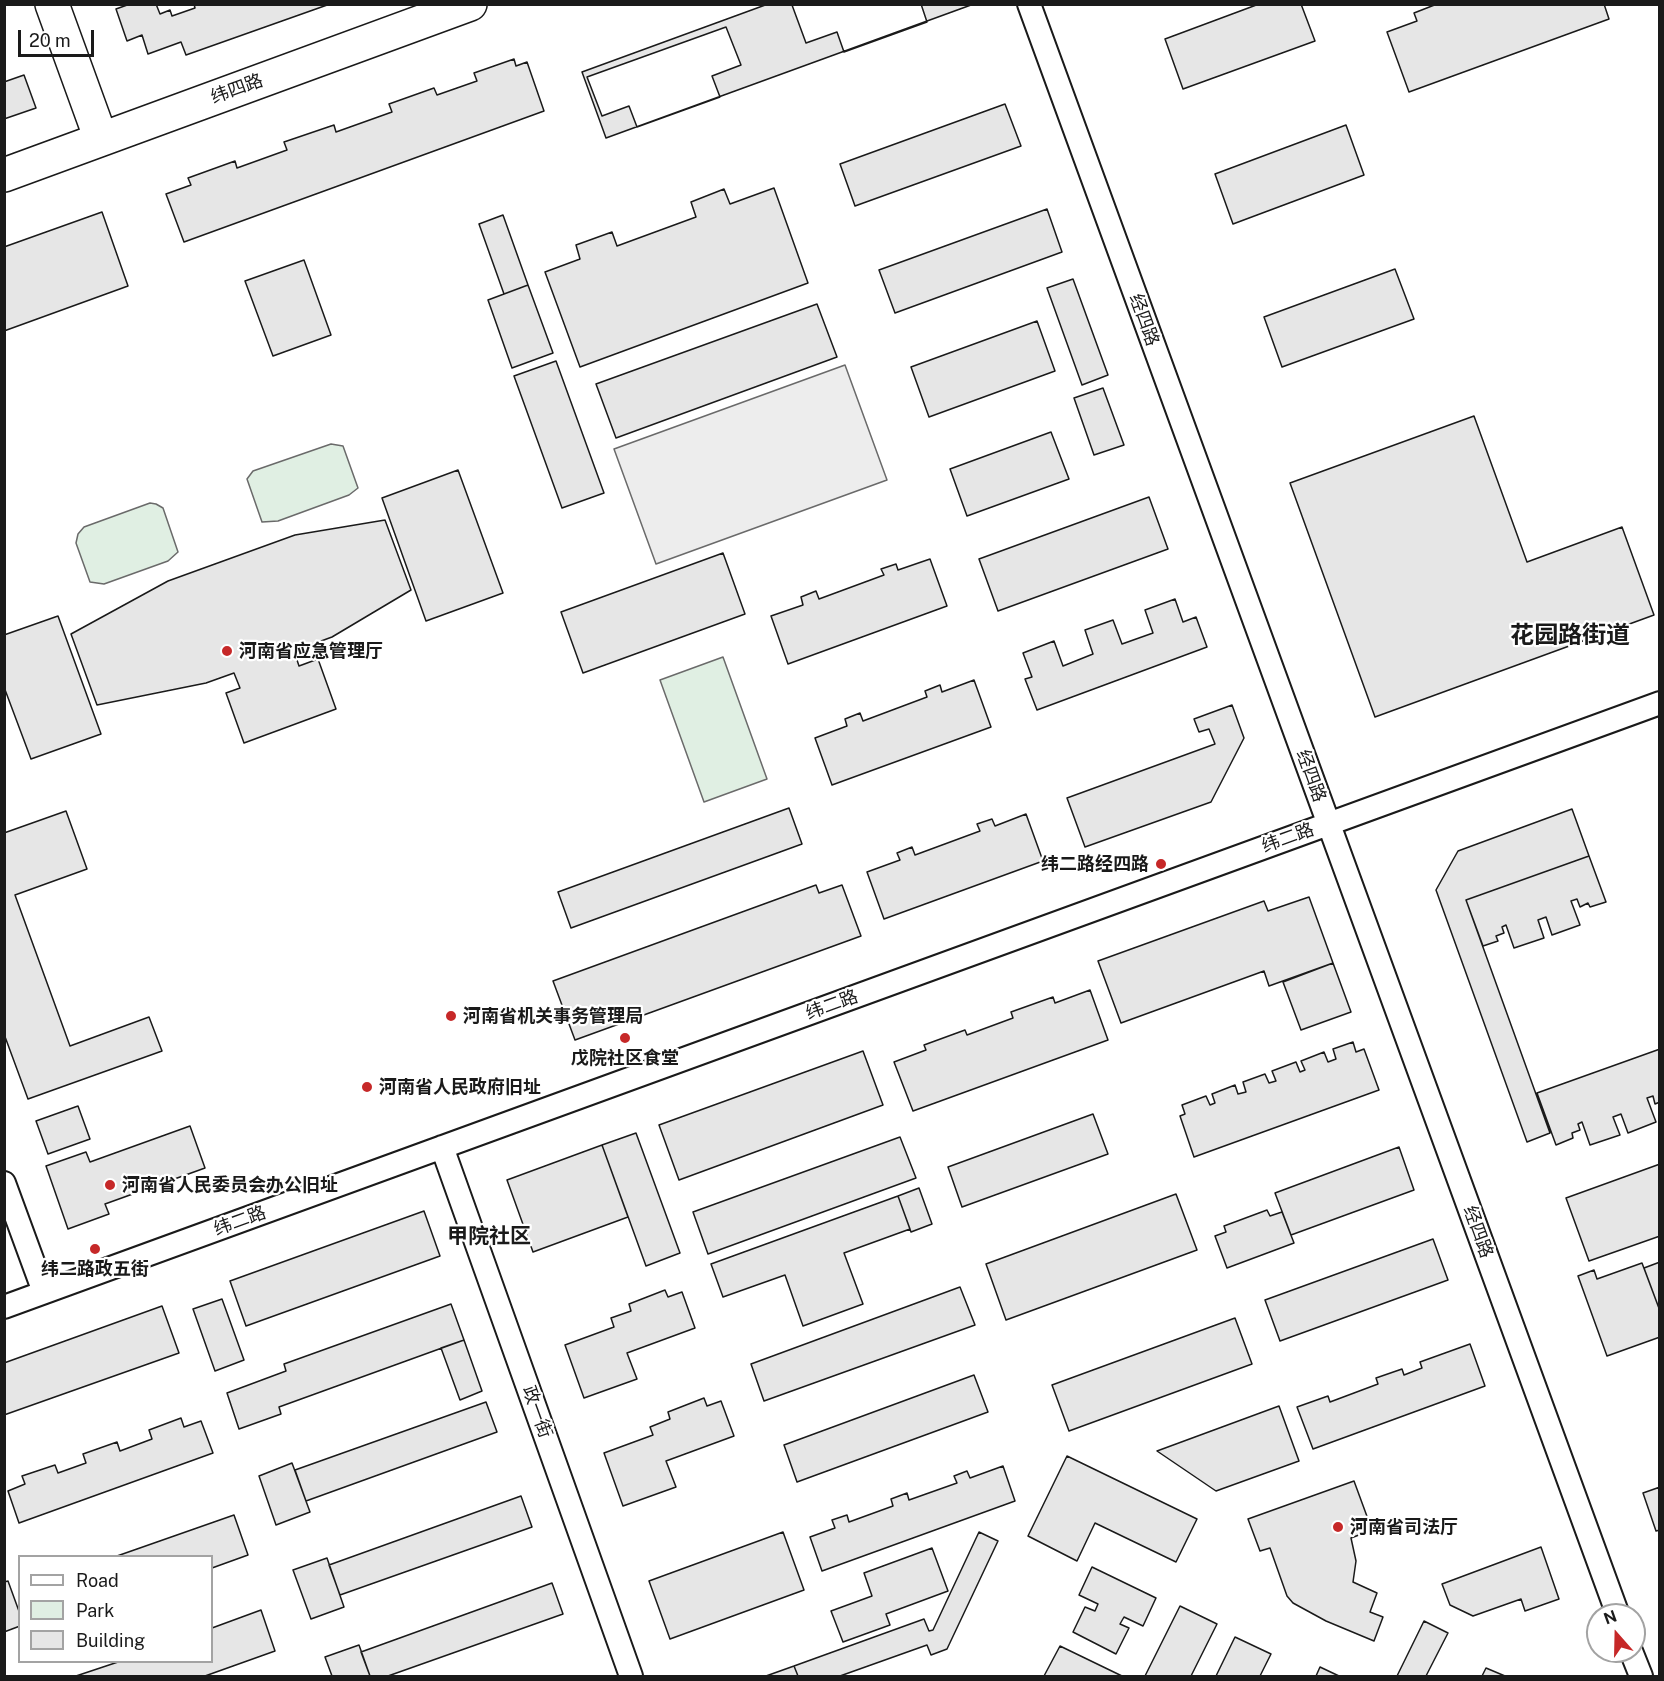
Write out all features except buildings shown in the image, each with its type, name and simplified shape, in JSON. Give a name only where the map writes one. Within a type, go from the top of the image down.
[{"type":"street","points":[[52,4],[101,139]]},
{"type":"street","name":"纬四路","points":[[4,175],[470,4]]},
{"type":"street","name":"经四路","points":[[1029,4],[1614,1603]]},
{"type":"street","name":"纬二路","points":[[4,1307],[1659,703]]},
{"type":"street","name":"政一街","points":[[442,1147],[631,1677]]},
{"type":"street","points":[[4,1183],[44,1292]]},
{"type":"green space","points":[[331,444],[343,446],[358,488],[349,495],[278,521],[262,522],[247,479],[253,471]]},
{"type":"green space","points":[[150,503],[163,508],[178,552],[168,561],[104,584],[90,582],[76,543],[78,534],[84,527]]},
{"type":"green space","points":[[723,657],[767,779],[704,802],[660,680]]},
{"type":"shaded area","points":[[845,365],[887,480],[656,564],[614,449]]},
{"type":"place","name":"河南省应急管理厅","points":[[227,651]]},
{"type":"place","name":"纬二路经四路","points":[[1161,864]]},
{"type":"place","name":"河南省机关事务管理局","points":[[451,1016]]},
{"type":"place","name":"戊院社区食堂","points":[[625,1038]]},
{"type":"place","name":"河南省人民政府旧址","points":[[367,1087]]},
{"type":"place","name":"河南省人民委员会办公旧址","points":[[110,1185]]},
{"type":"place","name":"纬二路政五街","points":[[95,1249]]},
{"type":"place","name":"河南省司法厅","points":[[1338,1527]]},
{"type":"district","name":"花园路街道","points":[[1570,636]]},
{"type":"district","name":"甲院社区","points":[[489,1237]]}]
